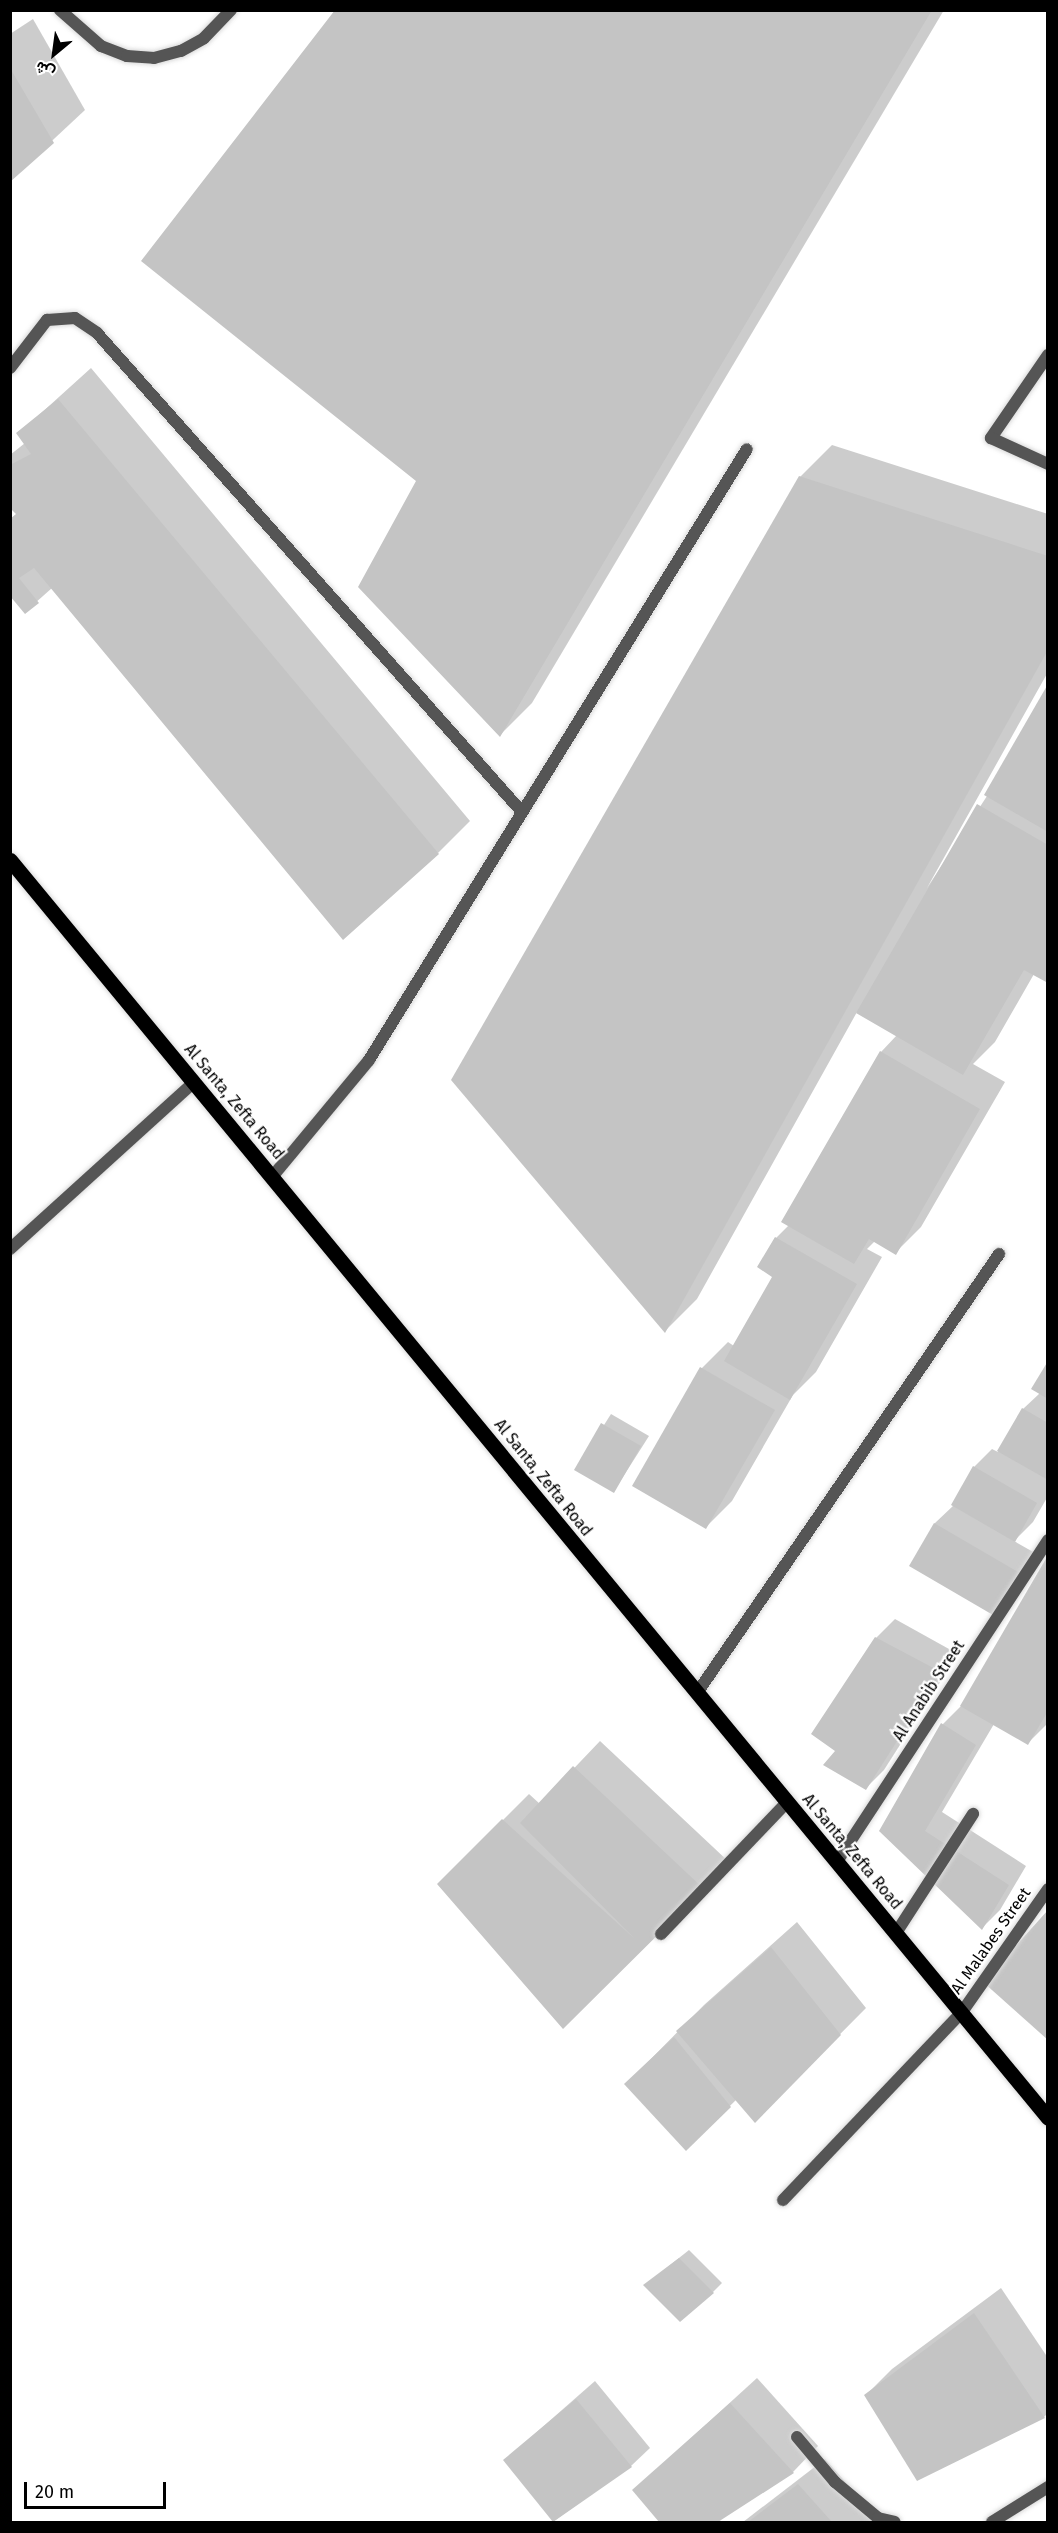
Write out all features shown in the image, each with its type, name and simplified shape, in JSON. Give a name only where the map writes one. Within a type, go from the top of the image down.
[{"type":"main road","name":"Al Santa, Zefta Road","points":[[10,860],[1047,2115]]},
{"type":"street","points":[[60,10],[101,46],[127,56],[154,57],[180,51],[204,38],[231,10]]},
{"type":"street","points":[[10,369],[47,320],[75,318],[97,333],[522,812]]},
{"type":"street","points":[[1047,355],[991,438],[1047,464]]},
{"type":"street","points":[[272,1177],[369,1060],[747,449]]},
{"type":"street","points":[[10,1249],[194,1082]]},
{"type":"street","points":[[697,1693],[999,1254]]},
{"type":"street","name":"Al Anabib Street","points":[[838,1860],[1047,1540]]},
{"type":"street","points":[[661,1934],[787,1802]]},
{"type":"street","points":[[896,1933],[973,1814]]},
{"type":"street","name":"Al Malabes Street","points":[[783,2200],[962,2012],[1047,1889]]},
{"type":"street","points":[[797,2437],[835,2482],[878,2517],[895,2523]]},
{"type":"street","points":[[992,2523],[1047,2487]]},
{"type":"building","points":[[335,10],[932,10],[500,737],[358,587],[416,481],[141,261]]},
{"type":"building","points":[[10,68],[54,143],[10,182]]},
{"type":"building","points":[[58,399],[439,854],[343,940],[34,568],[19,578],[39,603],[25,614],[10,596],[10,519],[16,514],[10,508],[10,465],[31,454],[16,433]]},
{"type":"building","points":[[799,476],[1048,556],[1048,650],[665,1333],[451,1080]]},
{"type":"building","points":[[1048,684],[1048,832],[984,795]]},
{"type":"building","points":[[977,804],[1048,845],[1048,983],[1024,970],[963,1075],[856,1013]]},
{"type":"building","points":[[880,1051],[980,1109],[896,1255],[869,1239],[854,1264],[781,1222]]},
{"type":"building","points":[[775,1237],[857,1284],[790,1400],[724,1361],[772,1277],[757,1267]]},
{"type":"building","points":[[1048,1361],[1048,1399],[1031,1389]]},
{"type":"building","points":[[700,1367],[775,1410],[706,1529],[632,1486]]},
{"type":"building","points":[[1022,1408],[1048,1423],[1048,1480],[997,1451]]},
{"type":"building","points":[[601,1423],[641,1446],[614,1493],[574,1470]]},
{"type":"building","points":[[973,1466],[1037,1503],[1015,1542],[951,1505]]},
{"type":"building","points":[[934,1523],[1018,1572],[993,1615],[909,1566]]},
{"type":"building","points":[[1048,1555],[1048,1711],[1028,1745],[960,1706]]},
{"type":"building","points":[[875,1637],[941,1672],[866,1790],[823,1765],[835,1751],[811,1734]]},
{"type":"building","points":[[941,1723],[976,1745],[925,1831],[1009,1885],[982,1930],[879,1831]]},
{"type":"building","points":[[573,1766],[704,1889],[563,2029],[437,1884],[502,1819],[635,1939],[520,1823]]},
{"type":"building","points":[[1048,1910],[1048,2040],[983,1982]]},
{"type":"building","points":[[771,1947],[841,2035],[755,2123],[676,2031]]},
{"type":"building","points":[[674,2037],[731,2107],[686,2151],[624,2084]]},
{"type":"building","points":[[679,2258],[714,2293],[680,2322],[643,2285]]},
{"type":"building","points":[[974,2313],[1045,2418],[917,2481],[864,2395]]},
{"type":"building","points":[[576,2399],[632,2467],[553,2522],[503,2460]]},
{"type":"building","points":[[730,2403],[794,2473],[718,2522],[659,2522],[632,2490]]},
{"type":"building","points":[[798,2484],[832,2522],[748,2522]]}]
